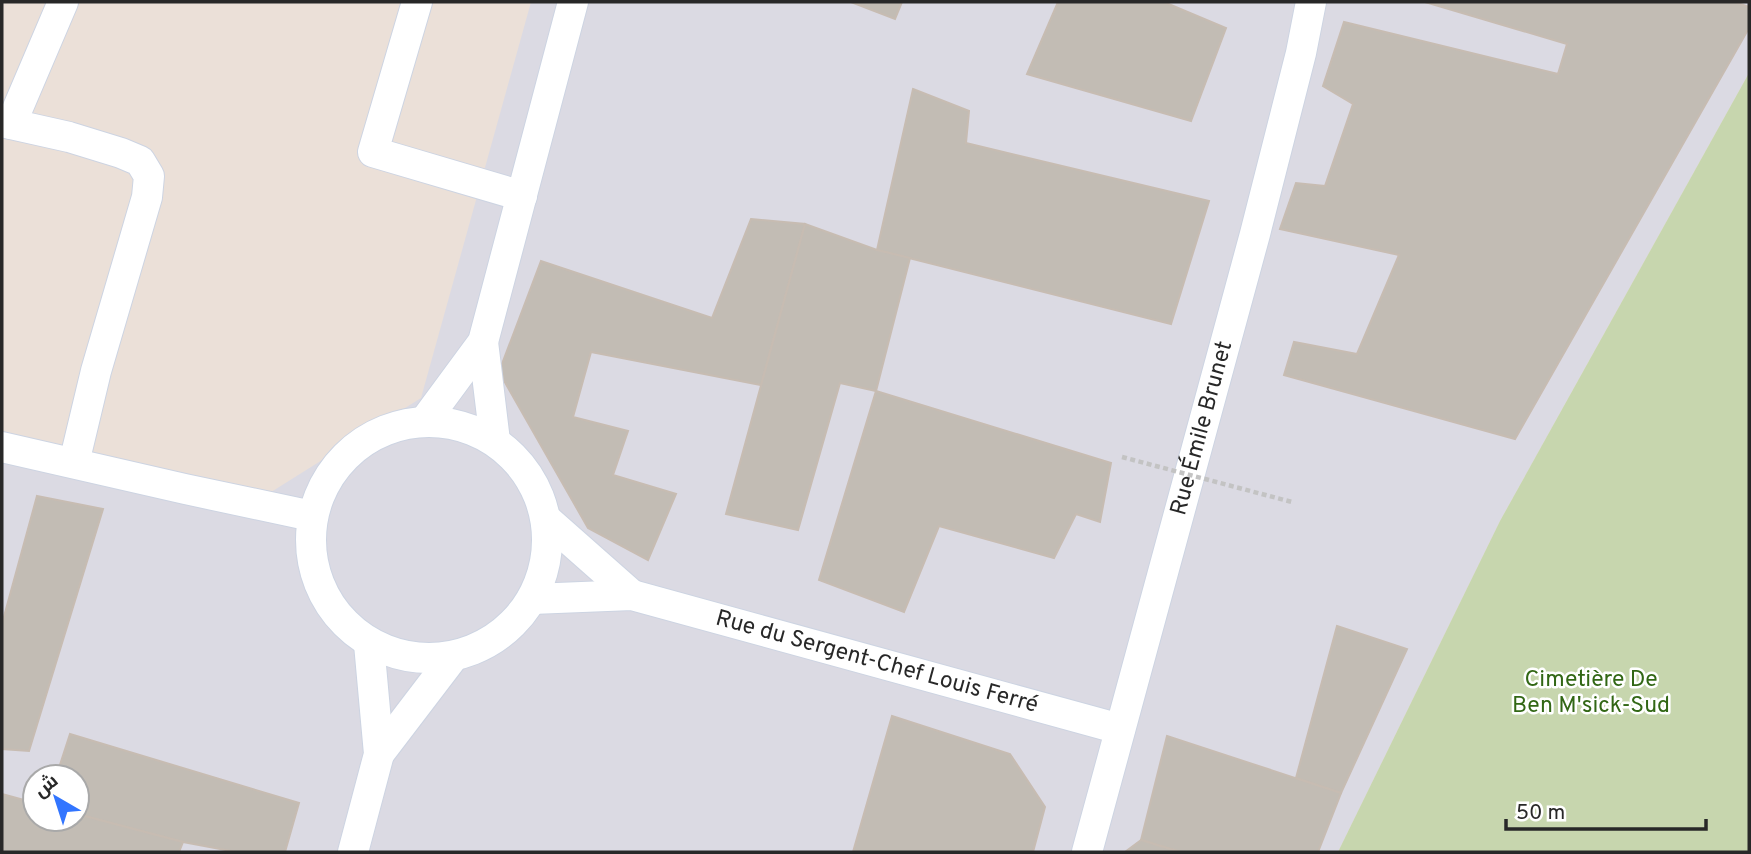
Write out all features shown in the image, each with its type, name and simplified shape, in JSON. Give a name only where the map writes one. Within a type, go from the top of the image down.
[{"type":"street","points":[[63,2],[6,123],[69,137],[121,153],[140,161],[149,176],[147,197],[96,371],[74,463]]},
{"type":"street","points":[[417,2],[373,152],[522,196]]},
{"type":"street","points":[[424,422],[483,342],[573,2]]},
{"type":"street","name":"Rue Émile Brunet","points":[[1087,852],[1255,234],[1301,53],[1311,2]]},
{"type":"street","points":[[483,342],[495,442]]},
{"type":"street","points":[[424,422],[461,426],[495,442],[519,463],[536,489],[546,519],[548,546],[543,573],[532,599],[512,626],[485,646],[453,657],[410,659],[369,644],[332,611],[312,566],[312,516],[320,491],[334,469],[352,450],[374,435],[398,426],[424,422]]},
{"type":"street","points":[[2,447],[312,516]]},
{"type":"street","name":"Rue du Sergent-Chef Louis Ferré","points":[[546,519],[632,594]]},
{"type":"street","name":"Rue du Sergent-Chef Louis Ferré","points":[[532,599],[632,594],[1121,729]]},
{"type":"street","points":[[353,852],[379,754],[369,644]]},
{"type":"street","points":[[379,754],[453,657]]},
{"type":"path","points":[[1122,457],[1292,502]]},
{"type":"shaded area","points":[[531,2],[1749,2],[1749,73],[1500,521],[1338,852],[2,852],[2,437],[260,499],[421,398]]},
{"type":"green space","name":"Cimetière De Ben M'sick-Sud","points":[[1749,73],[1749,852],[1338,852],[1500,521]]},
{"type":"building","points":[[851,2],[902,2],[895,19]]},
{"type":"building","points":[[1058,2],[1164,2],[1226,28],[1191,121],[1027,74]]},
{"type":"building","points":[[1425,2],[1735,2],[1749,7],[1749,28],[1515,439],[1284,375],[1294,342],[1357,354],[1399,255],[1280,229],[1296,183],[1325,186],[1353,104],[1323,86],[1344,22],[1558,74],[1567,44]]},
{"type":"building","points":[[913,89],[969,111],[966,143],[1209,201],[1171,324],[877,250]]},
{"type":"building","points":[[751,219],[805,224],[761,385],[591,352],[573,417],[628,431],[613,475],[676,494],[648,560],[588,528],[499,372],[541,261],[712,318]]},
{"type":"building","points":[[805,224],[877,250],[910,258],[876,391],[840,383],[798,530],[726,514]]},
{"type":"building","points":[[876,391],[1111,463],[1100,522],[1076,514],[1054,558],[939,526],[904,612],[819,580]]},
{"type":"building","points":[[37,496],[103,509],[29,751],[2,749],[2,624]]},
{"type":"building","points":[[1337,626],[1407,649],[1341,793],[1296,778]]},
{"type":"building","points":[[892,716],[1010,754],[1045,807],[1033,852],[853,852]]},
{"type":"building","points":[[70,734],[299,803],[285,852],[236,852],[183,842],[91,818],[91,763],[61,763]]},
{"type":"building","points":[[1167,736],[1341,793],[1318,852],[1180,852],[1141,840]]},
{"type":"building","points":[[2,794],[21,799],[21,833],[91,833],[91,818],[183,842],[179,852],[2,852]]},
{"type":"building","points":[[1141,840],[1180,852],[1125,852]]}]
